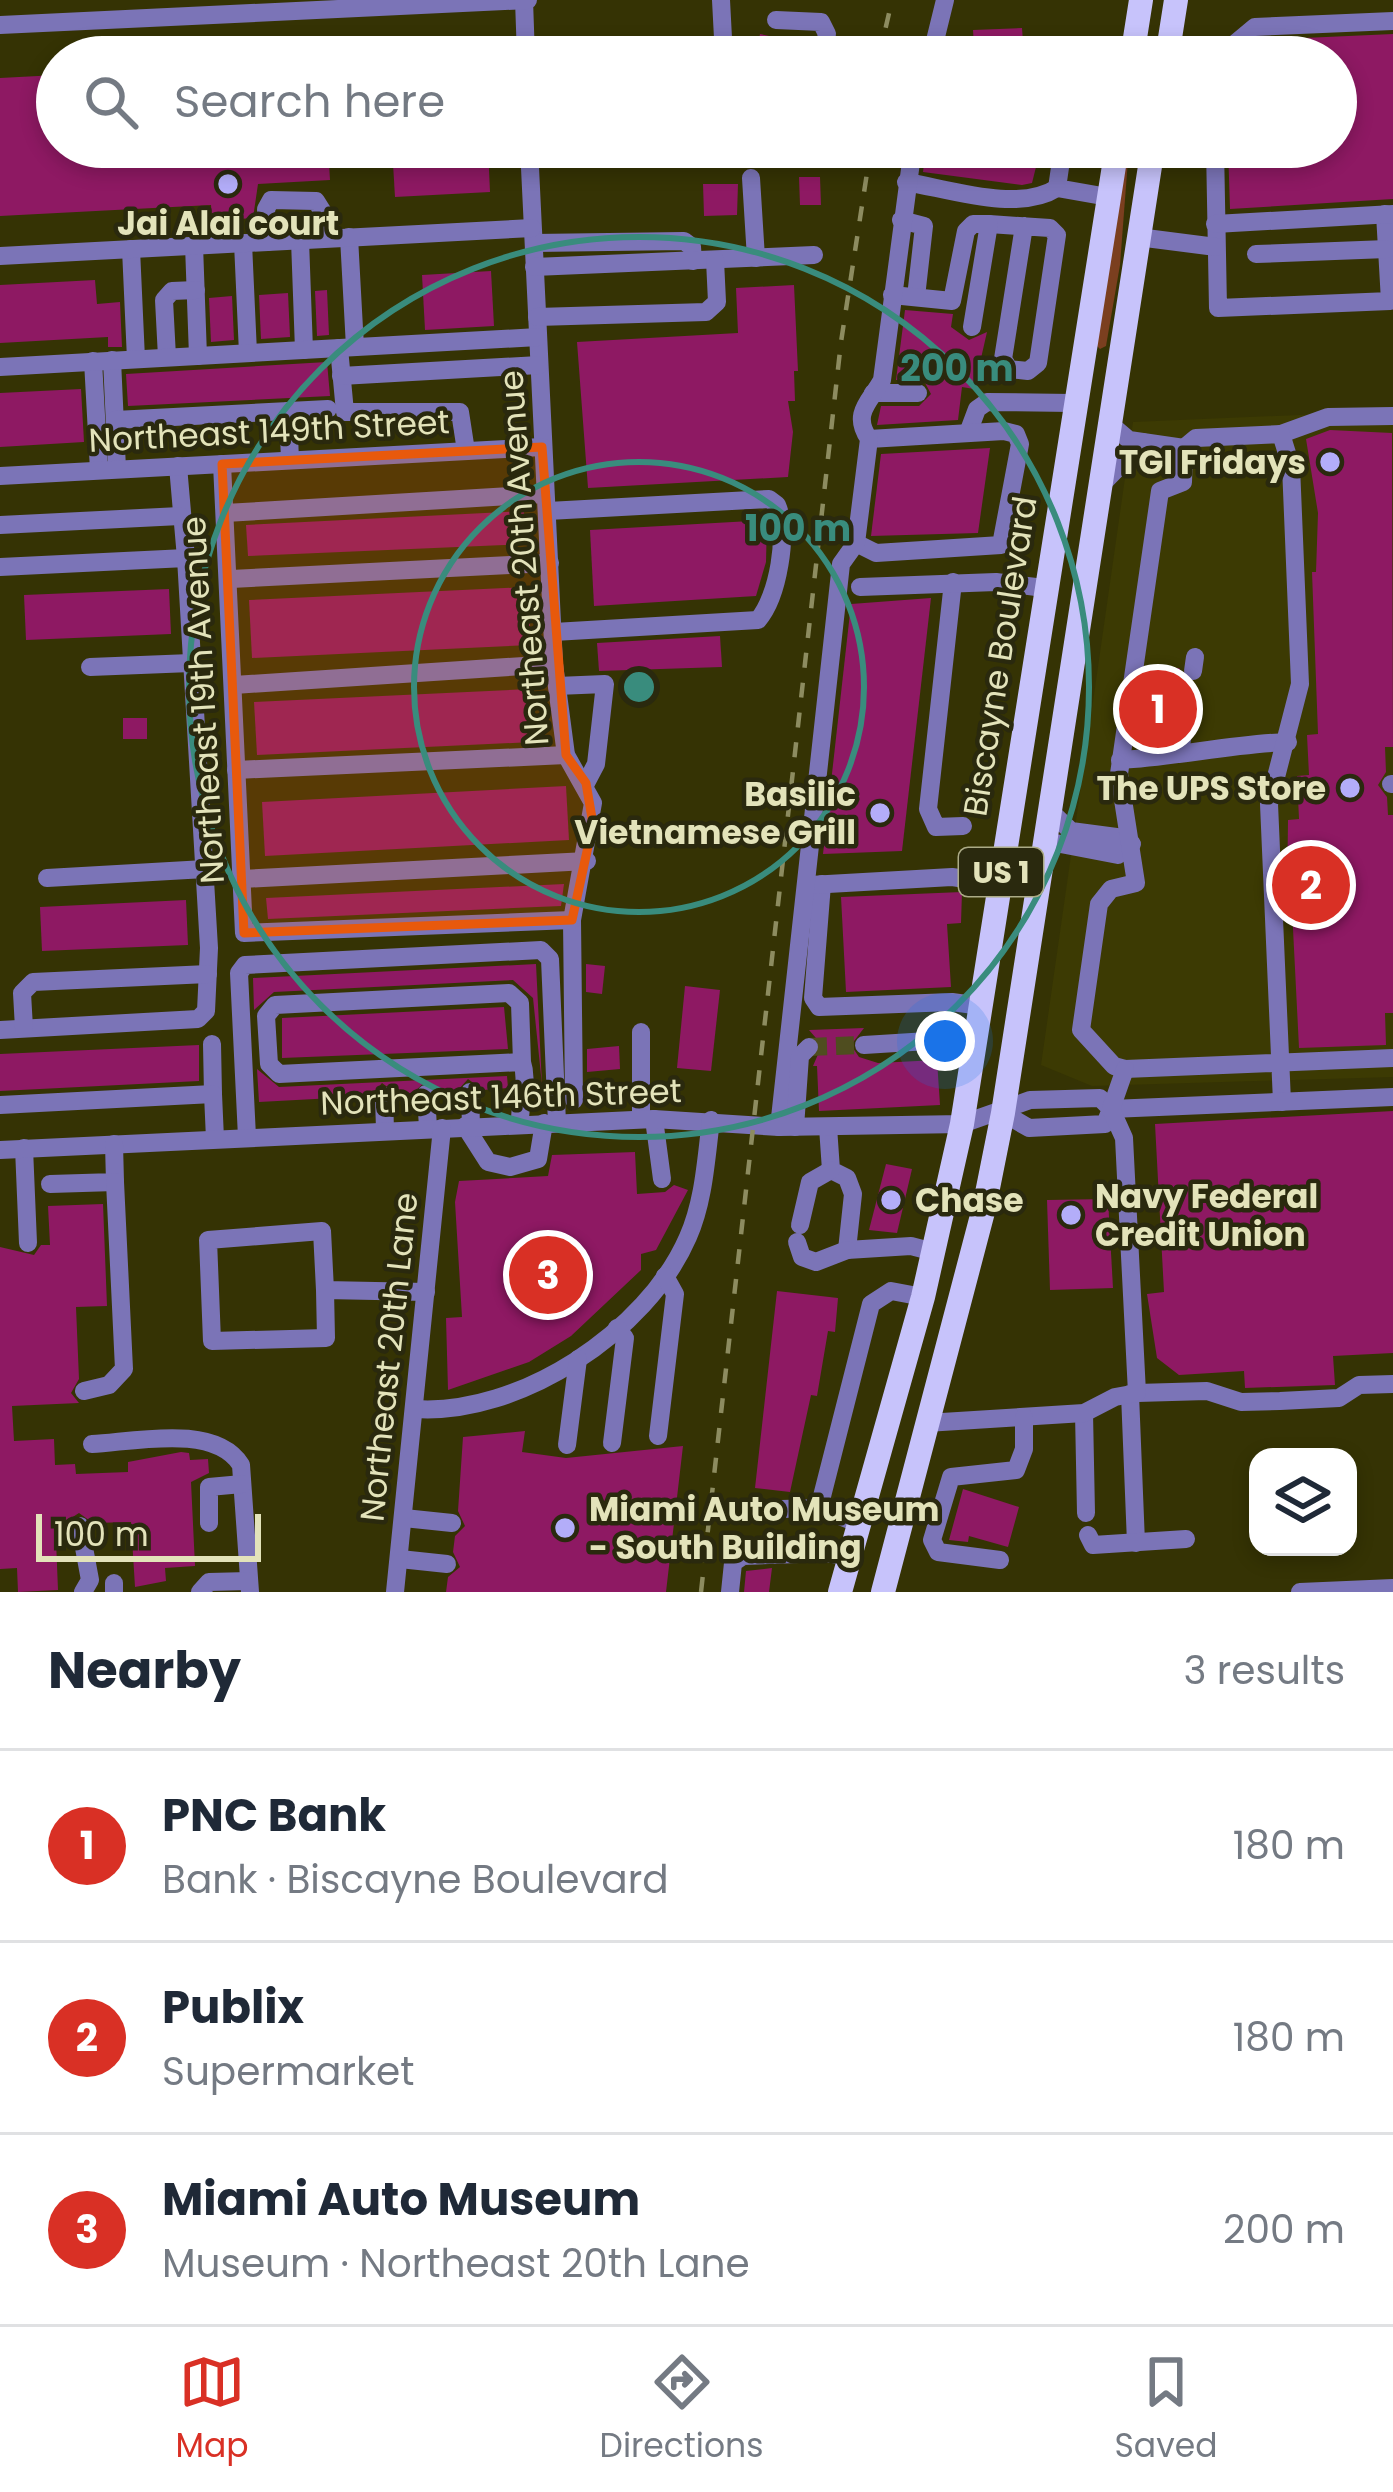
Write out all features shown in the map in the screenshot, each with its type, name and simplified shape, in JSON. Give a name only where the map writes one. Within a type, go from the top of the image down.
[{"type":"main road","points":[[1136,36],[1142,0]]},
{"type":"main road","points":[[1170,36],[1176,0]]},
{"type":"main road","name":"Biscayne Boulevard","points":[[840,1592],[923,1297],[962,1124],[1072,403],[1113,168]]},
{"type":"main road","name":"US 1","points":[[883,1592],[1003,1113],[1149,168]]},
{"type":"main road","points":[[1072,403],[1109,415]]},
{"type":"main road","points":[[1021,747],[1027,810],[1045,841]]},
{"type":"main road","points":[[1007,833],[1027,872],[1032,927]]},
{"type":"street","points":[[0,25],[191,8],[526,0],[526,36]]},
{"type":"street","points":[[722,0],[723,36]]},
{"type":"street","points":[[936,36],[944,0]]},
{"type":"street","points":[[776,20],[807,10],[825,27],[824,36]]},
{"type":"street","points":[[1244,36],[1255,27],[1393,21]]},
{"type":"street","name":"Northeast 20th Avenue","points":[[530,168],[554,664],[566,754],[593,803],[572,920],[574,1100]]},
{"type":"street","points":[[787,1127],[814,884],[841,564],[856,543],[869,439],[862,426],[862,406],[882,380],[909,168]]},
{"type":"street","points":[[1057,188],[1060,168]]},
{"type":"street","points":[[1215,168],[1215,224],[1218,308],[1390,301],[1389,214],[1215,224]]},
{"type":"street","points":[[752,178],[756,258]]},
{"type":"street","points":[[906,182],[1006,198],[1043,196],[1057,188],[1108,196]]},
{"type":"street","points":[[268,242],[266,209],[272,200],[316,201],[326,217],[327,238]]},
{"type":"street","points":[[901,220],[924,226],[917,288]]},
{"type":"street","points":[[1294,220],[1295,253]]},
{"type":"street","points":[[892,295],[952,301],[966,230],[974,224],[989,224],[1024,226],[1050,228],[1057,235],[1038,363],[1028,371],[1009,369],[1004,359],[1024,226]]},
{"type":"street","points":[[972,327],[989,224]]},
{"type":"street","points":[[0,256],[350,237],[533,235],[684,241],[692,247],[693,262]]},
{"type":"street","points":[[1138,236],[1216,247]]},
{"type":"street","points":[[350,237],[343,406],[351,416],[460,412],[466,451]]},
{"type":"street","points":[[300,240],[304,350]]},
{"type":"street","points":[[243,243],[248,353]]},
{"type":"street","points":[[194,245],[198,356]]},
{"type":"street","points":[[131,249],[136,359]]},
{"type":"street","points":[[1256,254],[1389,260]]},
{"type":"street","points":[[534,267],[814,255]]},
{"type":"street","points":[[0,367],[347,347],[706,312],[717,302],[715,260]]},
{"type":"street","points":[[167,358],[164,300],[172,291],[196,290]]},
{"type":"street","points":[[103,361],[115,420],[108,470]]},
{"type":"street","points":[[103,361],[108,470]]},
{"type":"street","points":[[341,376],[539,365]]},
{"type":"street","points":[[873,393],[918,393]]},
{"type":"street","points":[[968,433],[977,409],[987,402],[1072,403]]},
{"type":"street","points":[[115,420],[328,409]]},
{"type":"street","points":[[288,411],[290,460]]},
{"type":"street","points":[[1109,415],[1129,440],[1184,448],[1196,438],[1281,434],[1328,417],[1393,416]]},
{"type":"street","points":[[856,543],[876,553],[1001,545],[1020,438],[1012,432],[869,439]]},
{"type":"street","points":[[1281,434],[1291,466],[1300,652],[1300,697],[1269,804],[1282,1102]]},
{"type":"street","points":[[1099,490],[1115,465],[1142,442]]},
{"type":"street","name":"Northeast 149th Street","points":[[0,476],[542,447]]},
{"type":"street","points":[[1184,448],[1183,482],[1160,491],[1120,760],[1136,883],[1111,890],[1099,904],[1080,1020],[1086,1040],[1114,1066],[1125,1069],[1393,1058]]},
{"type":"street","name":"Northeast 19th Avenue","points":[[222,464],[231,579],[244,933],[572,920]]},
{"type":"street","points":[[0,1030],[198,1019],[206,1011],[205,869],[178,466]]},
{"type":"street","points":[[225,513],[769,499],[781,514],[772,597],[758,620],[554,632]]},
{"type":"street","points":[[0,525],[180,516]]},
{"type":"street","points":[[0,567],[186,558]]},
{"type":"street","points":[[231,579],[550,563]]},
{"type":"street","points":[[953,582],[928,809],[936,827],[963,826]]},
{"type":"street","points":[[860,587],[953,582],[1044,588]]},
{"type":"street","points":[[90,668],[191,663]]},
{"type":"street","points":[[234,685],[554,664]]},
{"type":"street","points":[[557,686],[605,684],[596,764],[586,784]]},
{"type":"street","points":[[1180,752],[1189,696]]},
{"type":"street","points":[[1120,760],[1288,742]]},
{"type":"street","points":[[236,770],[566,754]]},
{"type":"street","points":[[1049,810],[1072,831],[1124,838],[1132,844]]},
{"type":"street","points":[[1045,841],[1118,855],[1132,844]]},
{"type":"street","points":[[242,879],[586,861]]},
{"type":"street","points":[[47,878],[205,869]]},
{"type":"street","points":[[814,884],[952,878],[1000,884]]},
{"type":"street","points":[[814,884],[813,998],[819,1007],[952,1002],[981,1006]]},
{"type":"street","points":[[247,1137],[239,973],[245,965],[541,950],[550,959],[550,1123],[538,1159],[510,1167],[488,1162],[468,1126],[470,1092]]},
{"type":"street","points":[[23,1028],[22,993],[34,982],[208,974]]},
{"type":"street","points":[[520,1124],[519,1097],[526,1084],[520,1004],[509,993],[274,1005],[266,1016],[269,1064],[279,1073],[522,1062]]},
{"type":"street","points":[[641,1032],[648,1119],[662,1179]]},
{"type":"street","points":[[864,1045],[976,1038]]},
{"type":"street","points":[[212,1044],[215,1139]]},
{"type":"street","points":[[787,1127],[800,1056],[809,1047]]},
{"type":"street","points":[[1125,1069],[1111,1109],[1124,1138],[1136,1543]]},
{"type":"street","points":[[1111,1109],[1282,1102],[1390,1091]]},
{"type":"street","points":[[0,1105],[213,1094]]},
{"type":"street","name":"Northeast 20th Lane","points":[[395,1592],[426,1292],[435,1128],[426,1094]]},
{"type":"street","points":[[383,1096],[385,1130]]},
{"type":"street","name":"Northeast 146th Street","points":[[0,1150],[648,1119],[787,1127],[962,1124],[1030,1100],[1100,1098],[1111,1109],[1105,1124],[1029,1128],[1003,1113]]},
{"type":"street","points":[[415,1409],[457,1408],[507,1396],[578,1359],[617,1328],[665,1276],[699,1209],[712,1120]]},
{"type":"street","points":[[828,1127],[831,1170]]},
{"type":"street","points":[[84,1391],[109,1385],[124,1369],[113,1144]]},
{"type":"street","points":[[24,1148],[28,1244]]},
{"type":"street","points":[[831,1170],[810,1182],[799,1234],[802,1257],[816,1262],[834,1260],[847,1250],[911,1246],[934,1252]]},
{"type":"street","points":[[831,1170],[848,1178],[854,1194],[847,1250]]},
{"type":"street","points":[[50,1184],[115,1182]]},
{"type":"street","points":[[322,1231],[325,1289],[326,1338],[212,1341],[208,1240],[322,1231]]},
{"type":"street","points":[[658,1436],[675,1294],[665,1276]]},
{"type":"street","points":[[325,1289],[426,1292]]},
{"type":"street","points":[[819,1508],[872,1304],[891,1291],[923,1297]]},
{"type":"street","points":[[613,1443],[625,1338],[617,1328]]},
{"type":"street","points":[[567,1445],[578,1359]]},
{"type":"street","points":[[926,1423],[1084,1413],[1134,1394],[1208,1391],[1240,1402],[1296,1400],[1339,1398],[1359,1385],[1393,1384]]},
{"type":"street","points":[[1084,1413],[1086,1514]]},
{"type":"street","points":[[1000,1560],[938,1552],[932,1540],[951,1477],[1016,1470],[1024,1449],[1024,1417]]},
{"type":"street","points":[[92,1444],[191,1440],[221,1446],[241,1465],[249,1587],[209,1582],[200,1592]]},
{"type":"street","points":[[209,1523],[209,1487],[242,1484]]},
{"type":"street","points":[[748,1510],[819,1508],[860,1524]]},
{"type":"street","points":[[404,1518],[452,1523]]},
{"type":"street","points":[[80,1526],[90,1580],[83,1592]]},
{"type":"street","points":[[1088,1535],[1093,1545],[1186,1539]]},
{"type":"street","points":[[730,1592],[733,1563],[743,1556],[828,1553],[850,1558]]},
{"type":"street","points":[[400,1558],[447,1564]]},
{"type":"street","points":[[1300,1592],[1393,1588]]},
{"type":"highlighted area","points":[[542,447],[566,755],[586,783],[593,824],[572,920],[244,933],[222,464]]},
{"type":"shaded area","points":[[1127,168],[1120,265],[1106,346],[1100,349],[1095,344]]},
{"type":"shaded area","points":[[1393,411],[1393,1077],[1092,1086],[1041,1065],[1133,422]]},
{"type":"building","points":[[1022,28],[1023,36],[973,36],[973,30]]},
{"type":"building","points":[[1393,34],[1393,199],[1230,209],[1229,168],[1357,168],[1357,36],[1349,36]]},
{"type":"building","points":[[36,76],[36,168],[329,168],[330,180],[258,184],[253,218],[212,221],[211,205],[0,216],[0,78]]},
{"type":"building","points":[[393,168],[489,168],[490,192],[395,197]]},
{"type":"building","points":[[923,168],[1036,168],[1032,183],[1022,185],[923,172]]},
{"type":"building","points":[[799,177],[820,177],[821,205],[800,205]]},
{"type":"building","points":[[703,184],[738,184],[737,215],[704,216]]},
{"type":"building","points":[[491,271],[494,326],[425,330],[422,275]]},
{"type":"building","points":[[95,280],[97,304],[120,302],[122,347],[108,347],[108,337],[0,343],[0,285]]},
{"type":"building","points":[[794,285],[798,371],[794,371],[795,401],[788,401],[793,432],[788,477],[588,488],[577,342],[738,333],[736,288]]},
{"type":"building","points":[[327,290],[329,335],[317,336],[315,291]]},
{"type":"building","points":[[288,293],[290,337],[261,339],[259,295]]},
{"type":"building","points":[[232,296],[234,340],[211,342],[209,298]]},
{"type":"building","points":[[905,310],[953,314],[951,327],[969,340],[987,332],[974,389],[962,387],[958,420],[877,425],[881,406],[919,406],[931,394],[924,381],[896,380]]},
{"type":"building","points":[[327,362],[330,396],[128,406],[126,374]]},
{"type":"building","points":[[81,389],[84,442],[0,447],[0,393]]},
{"type":"building","points":[[1330,430],[1392,433],[1393,747],[1385,747],[1386,772],[1378,785],[1387,797],[1388,815],[1393,815],[1393,1013],[1385,1013],[1386,1045],[1299,1048],[1292,909],[1287,900],[1288,820],[1299,819],[1297,776],[1309,775],[1307,735],[1318,734],[1312,572],[1316,572],[1318,513],[1306,439]]},
{"type":"building","points":[[990,448],[978,533],[871,536],[881,454]]},
{"type":"building","points":[[524,511],[525,544],[248,556],[246,525]]},
{"type":"building","points":[[767,520],[766,562],[756,596],[594,606],[590,530]]},
{"type":"building","points":[[528,587],[531,645],[252,658],[249,600]]},
{"type":"building","points":[[169,589],[171,634],[26,640],[24,595]]},
{"type":"building","points":[[931,598],[902,851],[823,854],[851,604]]},
{"type":"building","points":[[720,636],[722,667],[599,671],[597,643]]},
{"type":"building","points":[[1179,668],[1187,683],[1176,693],[1168,742],[1137,745],[1146,683],[1161,671]]},
{"type":"building","points":[[529,689],[532,742],[257,755],[254,702]]},
{"type":"building","points":[[123,718],[147,718],[147,739],[123,739]]},
{"type":"building","points":[[566,786],[569,840],[265,856],[262,802]]},
{"type":"building","points":[[564,884],[561,906],[268,919],[266,898]]},
{"type":"building","points":[[962,892],[961,923],[947,924],[951,987],[846,992],[841,897]]},
{"type":"building","points":[[186,900],[188,945],[42,951],[40,907]]},
{"type":"building","points":[[536,964],[542,1085],[533,998],[513,980],[274,992],[254,1010],[253,978]]},
{"type":"building","points":[[586,964],[605,966],[602,994],[586,992]]},
{"type":"building","points":[[685,986],[720,990],[711,1071],[677,1068]]},
{"type":"building","points":[[504,1007],[508,1049],[282,1058],[282,1018]]},
{"type":"building","points":[[864,1028],[851,1045],[859,1057],[878,1063],[937,1060],[940,1105],[819,1111],[817,1066],[813,1066],[822,1045],[809,1030]]},
{"type":"building","points":[[199,1045],[199,1081],[0,1091],[0,1054]]},
{"type":"building","points":[[619,1046],[620,1069],[587,1072],[587,1049]]},
{"type":"building","points":[[257,1069],[279,1087],[507,1076],[508,1088],[483,1090],[468,1079],[457,1091],[439,1092],[426,1081],[413,1093],[397,1094],[382,1083],[371,1096],[259,1102]]},
{"type":"building","points":[[1393,1111],[1393,1353],[1333,1356],[1335,1385],[1245,1388],[1244,1371],[1179,1375],[1157,1358],[1147,1294],[1164,1292],[1155,1124]]},
{"type":"building","points":[[635,1152],[637,1194],[665,1192],[674,1185],[688,1190],[656,1250],[641,1254],[641,1270],[571,1336],[529,1362],[448,1390],[446,1318],[462,1317],[455,1202],[459,1181],[548,1176],[552,1155]]},
{"type":"building","name":"Chase","points":[[886,1164],[912,1169],[897,1233],[869,1230]]},
{"type":"building","points":[[1108,1199],[1113,1288],[1050,1290],[1047,1200]]},
{"type":"building","points":[[103,1204],[107,1306],[76,1307],[79,1379],[71,1393],[79,1403],[12,1406],[14,1441],[54,1439],[55,1465],[75,1464],[76,1474],[128,1472],[128,1462],[181,1452],[189,1453],[190,1460],[208,1459],[209,1473],[191,1482],[195,1566],[165,1568],[166,1581],[135,1587],[131,1522],[93,1523],[79,1513],[68,1520],[69,1540],[56,1540],[58,1590],[18,1592],[17,1568],[0,1569],[0,1247],[34,1255],[41,1245],[50,1245],[48,1206]]},
{"type":"building","points":[[777,1291],[838,1298],[835,1332],[828,1331],[817,1396],[811,1395],[790,1492],[755,1488]]},
{"type":"building","name":"Miami Auto Museum - South Building","points":[[525,1431],[522,1452],[566,1458],[683,1446],[666,1592],[446,1592],[448,1577],[460,1567],[453,1552],[455,1536],[465,1526],[458,1511],[463,1437]]},
{"type":"building","points":[[963,1489],[1019,1507],[1008,1547],[969,1536],[968,1542],[949,1540]]},
{"type":"building","points":[[772,1568],[769,1592],[744,1592],[746,1571]]},
{"type":"tunnel","points":[[809,1047],[864,1045]]},
{"type":"railway","points":[[884,36],[892,0]]},
{"type":"railway","points":[[701,1592],[841,342],[868,168]]},
{"type":"place","name":"Jai Alai court","points":[[228,184]]},
{"type":"place","name":"TGI Fridays","points":[[1330,462]]},
{"type":"place","name":"PNC Bank","points":[[1158,709]]},
{"type":"place","name":"The UPS Store","points":[[1350,788]]},
{"type":"place","name":"Basilic Vietnamese Grill","points":[[880,813]]},
{"type":"place","name":"Publix","points":[[1311,885]]},
{"type":"place","name":"Chase","points":[[891,1200]]},
{"type":"place","name":"Navy Federal Credit Union","points":[[1071,1215]]},
{"type":"place","name":"Miami Auto Museum","points":[[548,1275]]},
{"type":"place","name":"Miami Auto Museum - South Building","points":[[565,1528]]}]
